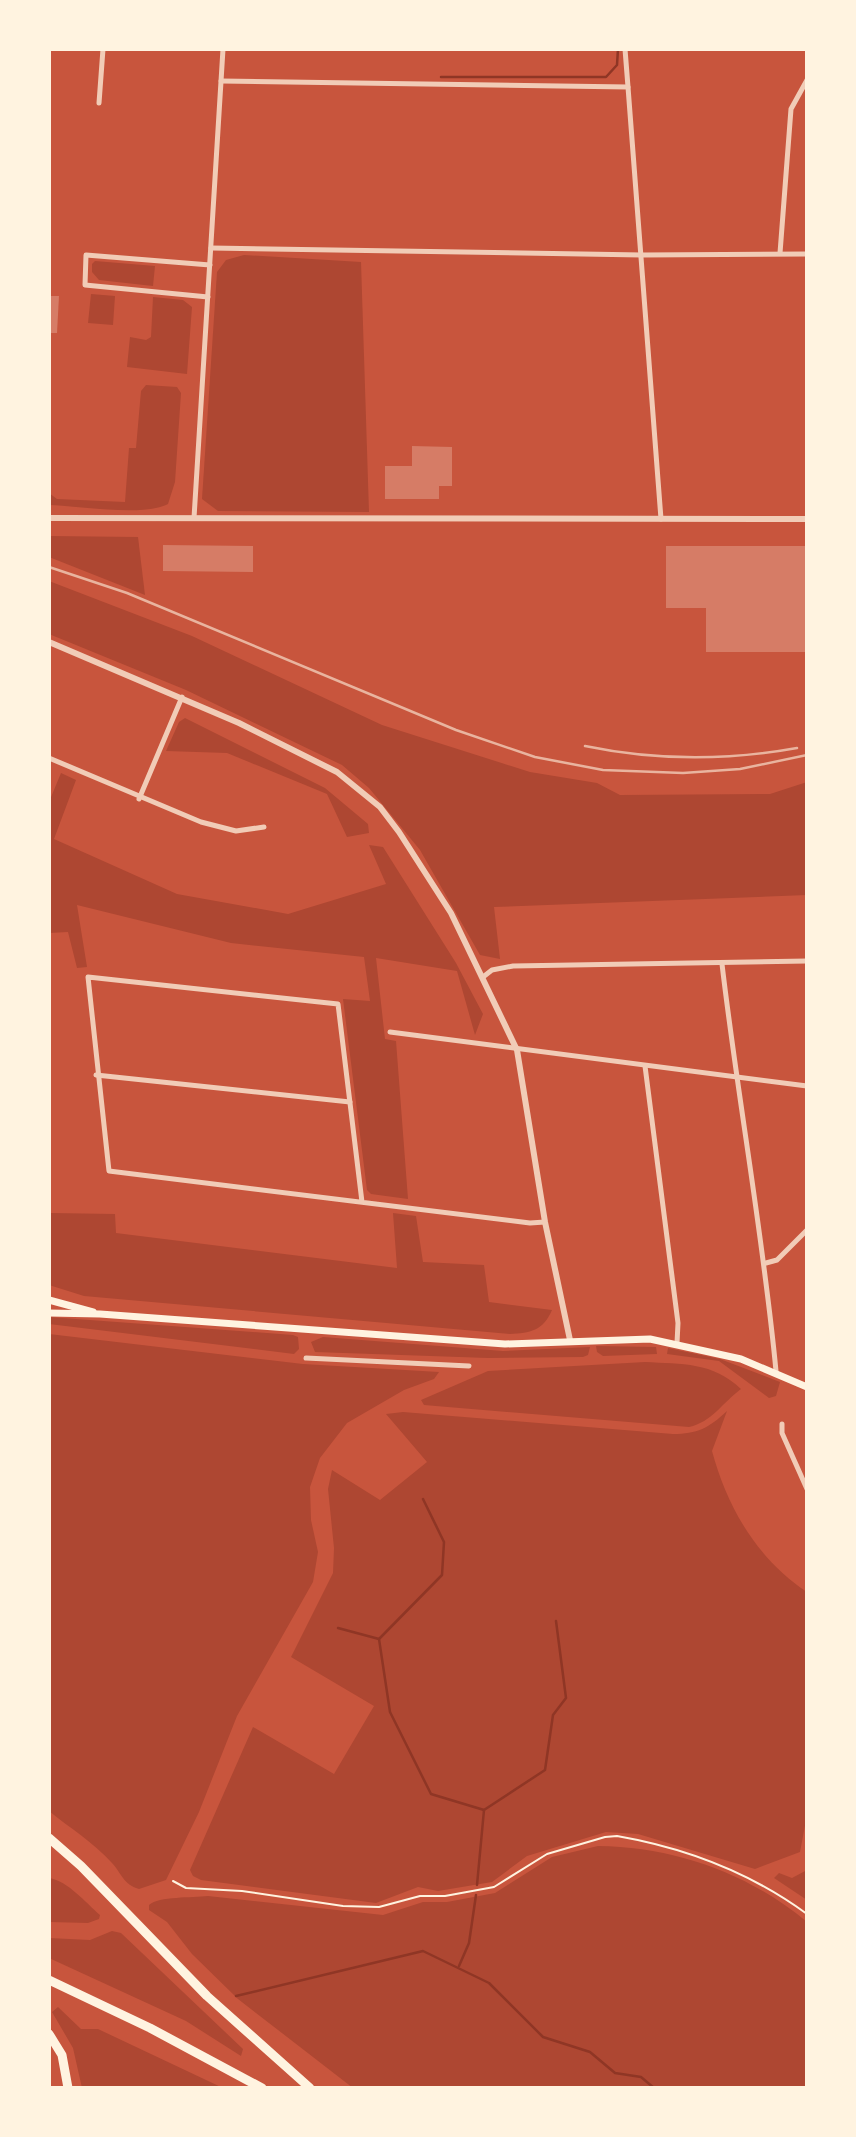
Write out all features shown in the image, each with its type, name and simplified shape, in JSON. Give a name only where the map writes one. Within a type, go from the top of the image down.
[{"type":"highway","points":[[51,1842],[81,1866],[207,1996],[310,2088]]},
{"type":"highway","points":[[49,1980],[150,2028],[262,2088]]},
{"type":"highway","points":[[49,2034],[62,2055],[68,2088]]},
{"type":"main road","points":[[49,1300],[100,1314]]},
{"type":"main road","points":[[49,1313],[100,1314],[505,1344],[621,1338],[677,1343],[776,1371],[807,1387]]},
{"type":"street","points":[[99,103],[103,49]]},
{"type":"street","points":[[194,518],[223,49]]},
{"type":"street","points":[[625,49],[661,519]]},
{"type":"street","points":[[780,253],[792,108],[807,80]]},
{"type":"street","points":[[221,81],[628,88]]},
{"type":"street","points":[[211,248],[642,256],[807,254]]},
{"type":"street","points":[[208,297],[85,285],[86,255],[210,265]]},
{"type":"street","points":[[49,518],[807,519]]},
{"type":"street","points":[[49,642],[182,697],[337,772],[380,807],[451,913],[517,1049],[545,1222],[570,1340]]},
{"type":"street","points":[[139,799],[182,697]]},
{"type":"street","points":[[49,758],[139,799],[228,830],[264,828]]},
{"type":"street","points":[[483,976],[492,970],[513,966],[807,961]]},
{"type":"street","points":[[722,964],[766,1263],[776,1371]]},
{"type":"street","points":[[362,1202],[338,1004],[88,977],[108,1171],[530,1223],[545,1222]]},
{"type":"street","points":[[390,1032],[807,1086]]},
{"type":"street","points":[[645,1066],[678,1323],[677,1343]]},
{"type":"street","points":[[96,1075],[350,1102]]},
{"type":"street","points":[[766,1263],[777,1260],[807,1230]]},
{"type":"street","points":[[306,1358],[469,1366]]},
{"type":"street","points":[[782,1424],[782,1433],[807,1489]]},
{"type":"path","points":[[173,1881],[186,1888],[242,1891],[343,1906],[379,1907],[420,1896],[445,1896],[494,1887],[547,1854],[604,1837],[638,1840],[692,1855],[756,1880],[807,1914]]},
{"type":"shaded area","points":[[244,255],[361,262],[369,512],[218,511],[202,499],[217,272],[226,260]]},
{"type":"shaded area","points":[[95,261],[155,266],[153,286],[99,280],[92,272],[92,264]]},
{"type":"shaded area","points":[[91,294],[115,296],[113,325],[88,323]]},
{"type":"shaded area","points":[[153,297],[183,300],[192,307],[187,374],[127,367],[130,337],[146,340],[151,337]]},
{"type":"shaded area","points":[[146,385],[177,387],[181,393],[175,482],[168,504],[143,510],[49,505],[49,493],[57,499],[125,502],[129,448],[136,448],[141,391]]},
{"type":"shaded area","points":[[49,536],[138,537],[145,595],[49,557]]},
{"type":"shaded area","points":[[49,581],[192,636],[382,725],[530,772],[597,783],[620,795],[770,794],[807,782],[807,895],[494,907],[500,959],[480,955],[420,850],[369,788],[342,765],[186,690],[49,634]]},
{"type":"shaded area","points":[[185,718],[325,788],[368,824],[369,833],[347,837],[327,794],[227,753],[166,751],[179,722]]},
{"type":"shaded area","points":[[61,773],[76,780],[54,839],[177,894],[288,914],[386,884],[369,845],[383,847],[456,963],[483,1014],[475,1035],[457,971],[376,958],[385,1039],[396,1041],[408,1199],[371,1194],[367,1190],[343,999],[370,1001],[364,957],[231,943],[77,905],[87,967],[77,968],[68,932],[49,933],[49,802]]},
{"type":"shaded area","points":[[49,1204],[51,1213],[115,1214],[116,1233],[397,1268],[393,1213],[416,1216],[423,1262],[484,1265],[489,1302],[552,1310],[535,1330],[510,1334],[84,1296],[49,1285]]},
{"type":"shaded area","points":[[49,1317],[293,1335],[298,1337],[299,1349],[294,1354],[49,1324]]},
{"type":"shaded area","points":[[49,1334],[303,1364],[439,1372],[434,1379],[404,1390],[347,1423],[320,1458],[310,1487],[311,1520],[318,1552],[313,1582],[237,1716],[199,1812],[166,1880],[139,1889],[126,1881],[97,1848],[49,1811]]},
{"type":"shaded area","points":[[323,1337],[503,1351],[590,1347],[588,1355],[583,1357],[488,1358],[315,1352],[311,1342]]},
{"type":"shaded area","points":[[596,1346],[656,1347],[657,1354],[603,1356],[597,1352]]},
{"type":"shaded area","points":[[668,1348],[720,1359],[780,1382],[776,1396],[769,1398],[719,1361],[667,1354]]},
{"type":"shaded area","points":[[645,1362],[684,1364],[708,1369],[741,1389],[711,1416],[689,1427],[424,1405],[421,1400],[488,1371]]},
{"type":"shaded area","points":[[727,1411],[712,1451],[726,1492],[735,1512],[759,1548],[789,1579],[807,1592],[807,1815],[800,1852],[755,1869],[638,1834],[606,1832],[527,1856],[492,1882],[438,1891],[418,1887],[376,1903],[201,1880],[193,1876],[190,1870],[253,1727],[334,1774],[374,1706],[291,1657],[333,1573],[334,1548],[328,1489],[332,1470],[380,1500],[427,1462],[386,1414],[403,1412],[673,1434],[702,1429]]},
{"type":"shaded area","points":[[598,1846],[655,1851],[709,1866],[760,1890],[807,1922],[807,2088],[353,2088],[238,1999],[192,1954],[167,1922],[149,1910],[149,1905],[160,1900],[208,1896],[383,1915],[423,1902],[447,1902],[495,1893],[552,1857]]},
{"type":"shaded area","points":[[807,1870],[807,1900],[774,1878],[779,1873],[792,1878]]},
{"type":"shaded area","points":[[49,1878],[63,1883],[76,1893],[100,1915],[99,1919],[88,1923],[49,1922]]},
{"type":"shaded area","points":[[112,1931],[121,1933],[243,2049],[241,2056],[186,2021],[49,1958],[49,1938],[90,1940]]},
{"type":"shaded area","points":[[58,2007],[81,2029],[98,2029],[223,2088],[82,2088],[73,2048],[52,2012]]},
{"type":"building","points":[[49,296],[59,296],[57,333],[49,333]]},
{"type":"building","points":[[412,446],[452,447],[452,486],[439,486],[439,499],[385,499],[385,466],[412,466]]},
{"type":"building","points":[[163,545],[253,546],[253,572],[163,571]]},
{"type":"building","points":[[666,546],[807,546],[807,652],[706,652],[706,608],[666,608]]},
{"type":"waterway","points":[[441,77],[606,77],[617,65],[618,49]]},
{"type":"waterway","points":[[423,1499],[444,1542],[442,1575],[379,1639],[390,1712],[431,1794],[484,1810]]},
{"type":"waterway","points":[[477,1885],[484,1810],[545,1770],[553,1715],[566,1698],[556,1621]]},
{"type":"waterway","points":[[338,1628],[379,1639]]},
{"type":"waterway","points":[[459,1966],[469,1943],[476,1895]]},
{"type":"waterway","points":[[236,1996],[423,1951],[489,1983],[543,2037],[590,2052],[615,2073],[641,2077],[654,2088]]},
{"type":"railway","points":[[49,567],[127,593],[456,730],[535,757],[603,770],[683,773],[740,769],[807,755]]},
{"type":"railway","points":[[585,746],[691,758],[797,748]]}]
